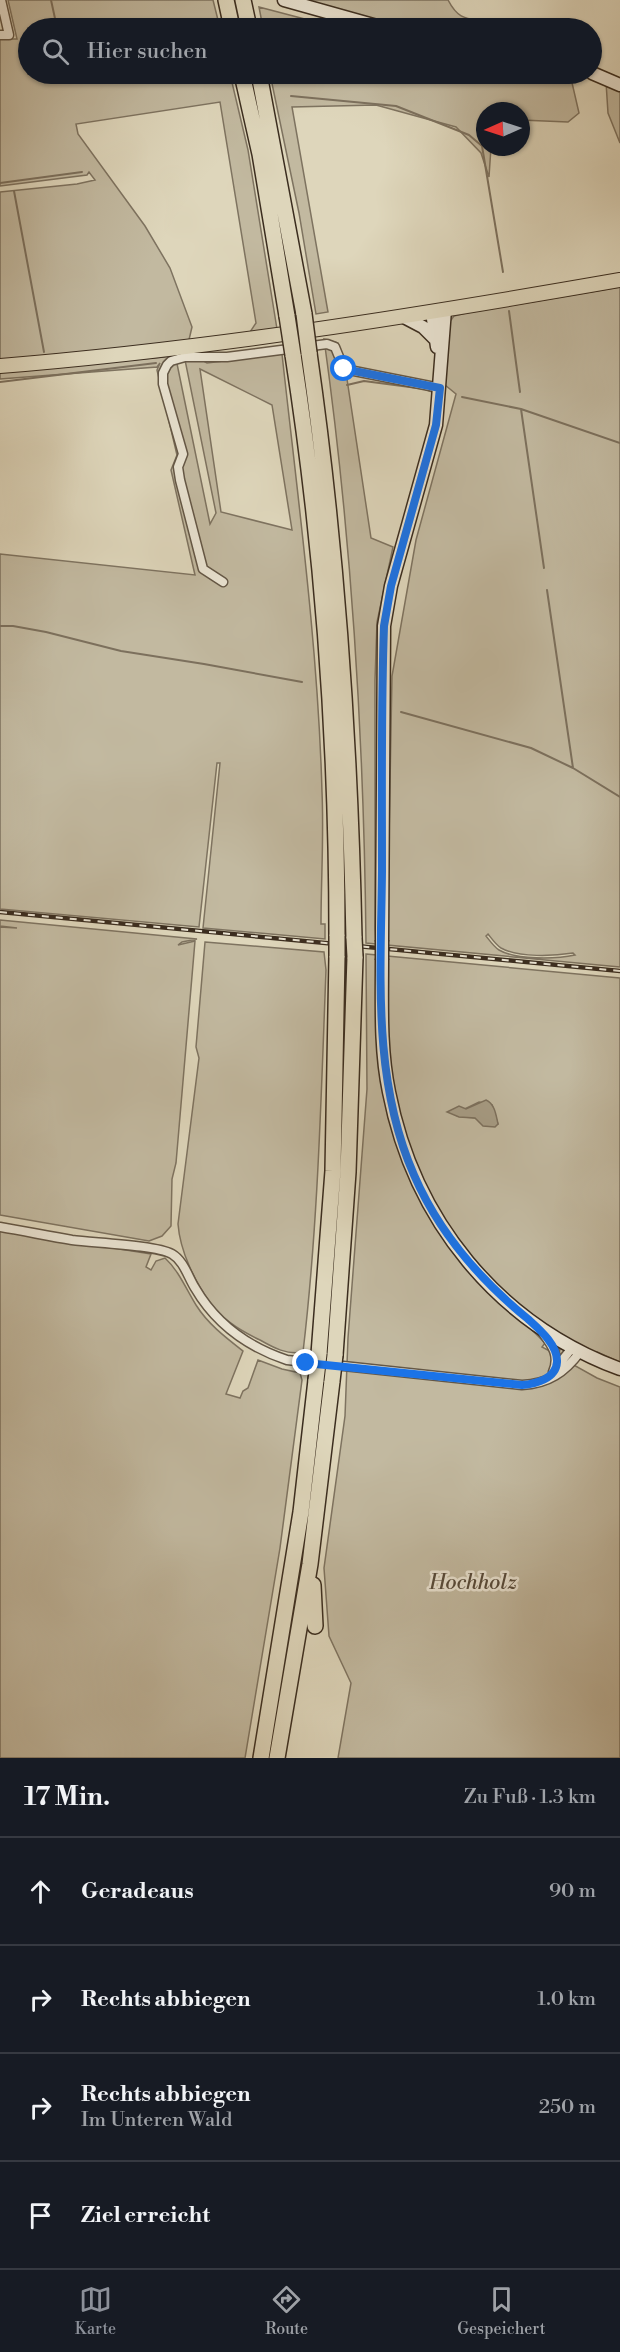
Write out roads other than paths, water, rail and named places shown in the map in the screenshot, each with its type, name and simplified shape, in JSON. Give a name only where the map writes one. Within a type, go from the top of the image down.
[{"type":"highway","points":[[226,0],[230,18]]},
{"type":"highway","points":[[243,3],[247,18]]},
{"type":"highway","points":[[244,84],[266,189],[307,456],[325,630],[337,845],[333,1171],[319,1354],[300,1523],[261,1758]]},
{"type":"highway","points":[[261,84],[304,314],[338,605],[348,762],[355,957],[348,1172],[335,1355],[310,1564],[277,1758]]},
{"type":"highway","points":[[310,1564],[315,1626]]},
{"type":"main road","points":[[284,0],[348,18]]},
{"type":"main road","points":[[602,78],[620,85]]},
{"type":"main road","points":[[0,366],[163,351],[404,317],[620,280]]},
{"type":"main road","points":[[438,311],[436,340],[441,372]]},
{"type":"main road","points":[[438,311],[441,372],[436,425],[391,586],[384,626],[382,1030],[388,1090],[403,1147],[414,1175],[441,1227],[464,1259],[490,1286],[540,1328],[576,1350],[620,1369]]},
{"type":"main road","points":[[404,317],[423,327],[436,340]]},
{"type":"street","points":[[1,0],[4,35]]},
{"type":"street","points":[[223,582],[203,569],[180,480],[178,467],[183,454],[163,378],[166,365],[184,357],[227,357],[321,343],[335,347],[344,369],[440,388]]},
{"type":"street","points":[[0,1227],[70,1239],[157,1249],[171,1254],[185,1268],[216,1317],[254,1346],[286,1360],[522,1385],[535,1384],[556,1376],[569,1366],[576,1350]]},
{"type":"street","points":[[540,1328],[555,1353],[557,1363],[553,1372]]},
{"type":"street","points":[[543,1381],[576,1350]]},
{"type":"waterway","points":[[51,0],[55,18]]},
{"type":"waterway","points":[[291,96],[396,106],[469,135],[482,146],[503,272]]},
{"type":"waterway","points":[[0,183],[82,172]]},
{"type":"waterway","points":[[14,191],[44,352]]},
{"type":"waterway","points":[[509,311],[520,392]]},
{"type":"waterway","points":[[0,382],[156,363]]},
{"type":"waterway","points":[[347,385],[364,381],[433,392]]},
{"type":"waterway","points":[[462,397],[521,409],[620,443]]},
{"type":"waterway","points":[[521,409],[544,568]]},
{"type":"waterway","points":[[547,590],[573,768]]},
{"type":"waterway","points":[[0,626],[46,632],[121,651],[302,682]]},
{"type":"waterway","points":[[401,712],[531,748],[573,768],[620,797]]},
{"type":"railway","points":[[0,912],[620,971]]},
{"type":"park label","name":"Hochholz","points":[[473,1582]]}]
